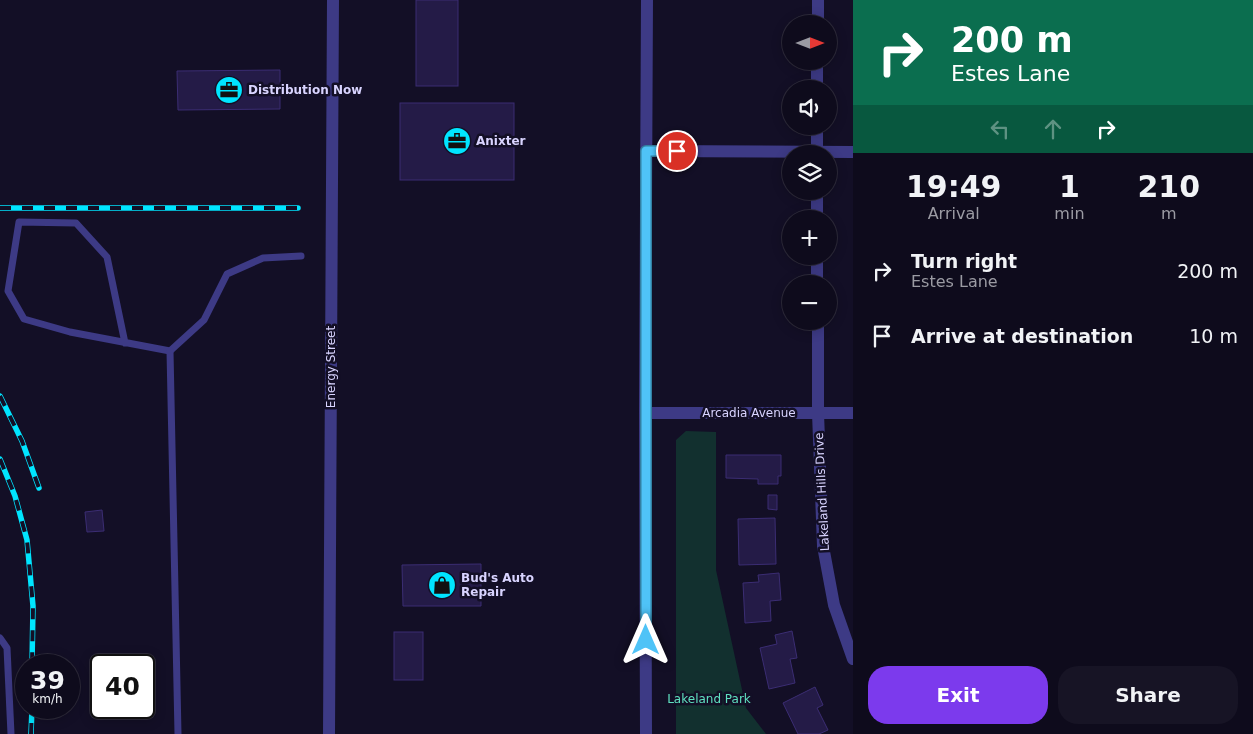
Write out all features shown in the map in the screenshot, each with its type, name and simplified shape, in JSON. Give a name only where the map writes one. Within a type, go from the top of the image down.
[{"type":"street","name":"Energy Street","points":[[329,734],[333,0]]},
{"type":"street","points":[[646,734],[647,0]]},
{"type":"street","points":[[818,0],[818,15]]},
{"type":"street","points":[[646,151],[782,153]]},
{"type":"street","points":[[837,152],[853,152]]},
{"type":"street","name":"Lakeland Hills Drive","points":[[818,330],[818,413],[823,546],[834,605],[853,659]]},
{"type":"street","name":"Arcadia Avenue","points":[[645,414],[853,413]]},
{"type":"lane","points":[[125,343],[107,257],[76,223],[19,222],[8,292],[24,319],[70,332],[125,343],[170,351]]},
{"type":"lane","points":[[178,734],[170,351],[204,320],[227,274],[263,258],[301,256]]},
{"type":"lane","points":[[0,638],[7,648],[11,734]]},
{"type":"green space","name":"Lakeland Park","points":[[686,431],[716,432],[716,570],[746,708],[766,734],[676,734],[676,440]]},
{"type":"building","points":[[416,0],[458,0],[458,86],[416,86]]},
{"type":"building","name":"Distribution Now","points":[[280,70],[280,109],[178,110],[177,71]]},
{"type":"building","name":"Anixter","points":[[400,103],[514,103],[514,180],[400,180]]},
{"type":"building","points":[[726,455],[781,455],[781,476],[778,476],[778,484],[758,484],[758,479],[726,478]]},
{"type":"building","points":[[768,495],[777,495],[777,510],[768,509]]},
{"type":"building","points":[[102,510],[104,531],[87,532],[85,512]]},
{"type":"building","points":[[775,518],[776,564],[739,565],[738,519]]},
{"type":"building","name":"Bud's Auto Repair","points":[[481,564],[481,606],[403,606],[402,565]]},
{"type":"building","points":[[779,573],[781,600],[770,601],[771,621],[745,623],[743,583],[759,582],[758,575]]},
{"type":"building","points":[[792,631],[797,658],[790,659],[795,683],[769,689],[760,648],[777,644],[775,635]]},
{"type":"building","points":[[394,632],[423,632],[423,680],[394,680]]},
{"type":"building","points":[[815,687],[823,705],[817,708],[828,730],[819,734],[798,734],[783,703]]},
{"type":"railway","points":[[0,208],[298,208]]},
{"type":"railway","points":[[0,396],[22,441],[39,488]]},
{"type":"railway","points":[[0,459],[15,496],[27,540],[33,606],[32,654]]},
{"type":"railway","points":[[31,734],[32,719]]},
{"type":"place","name":"Distribution Now","points":[[229,90]]},
{"type":"place","name":"Anixter","points":[[457,141]]},
{"type":"place","name":"Bud's Auto Repair","points":[[442,585]]},
{"type":"route","points":[[646,640],[646,151],[677,151]]}]
